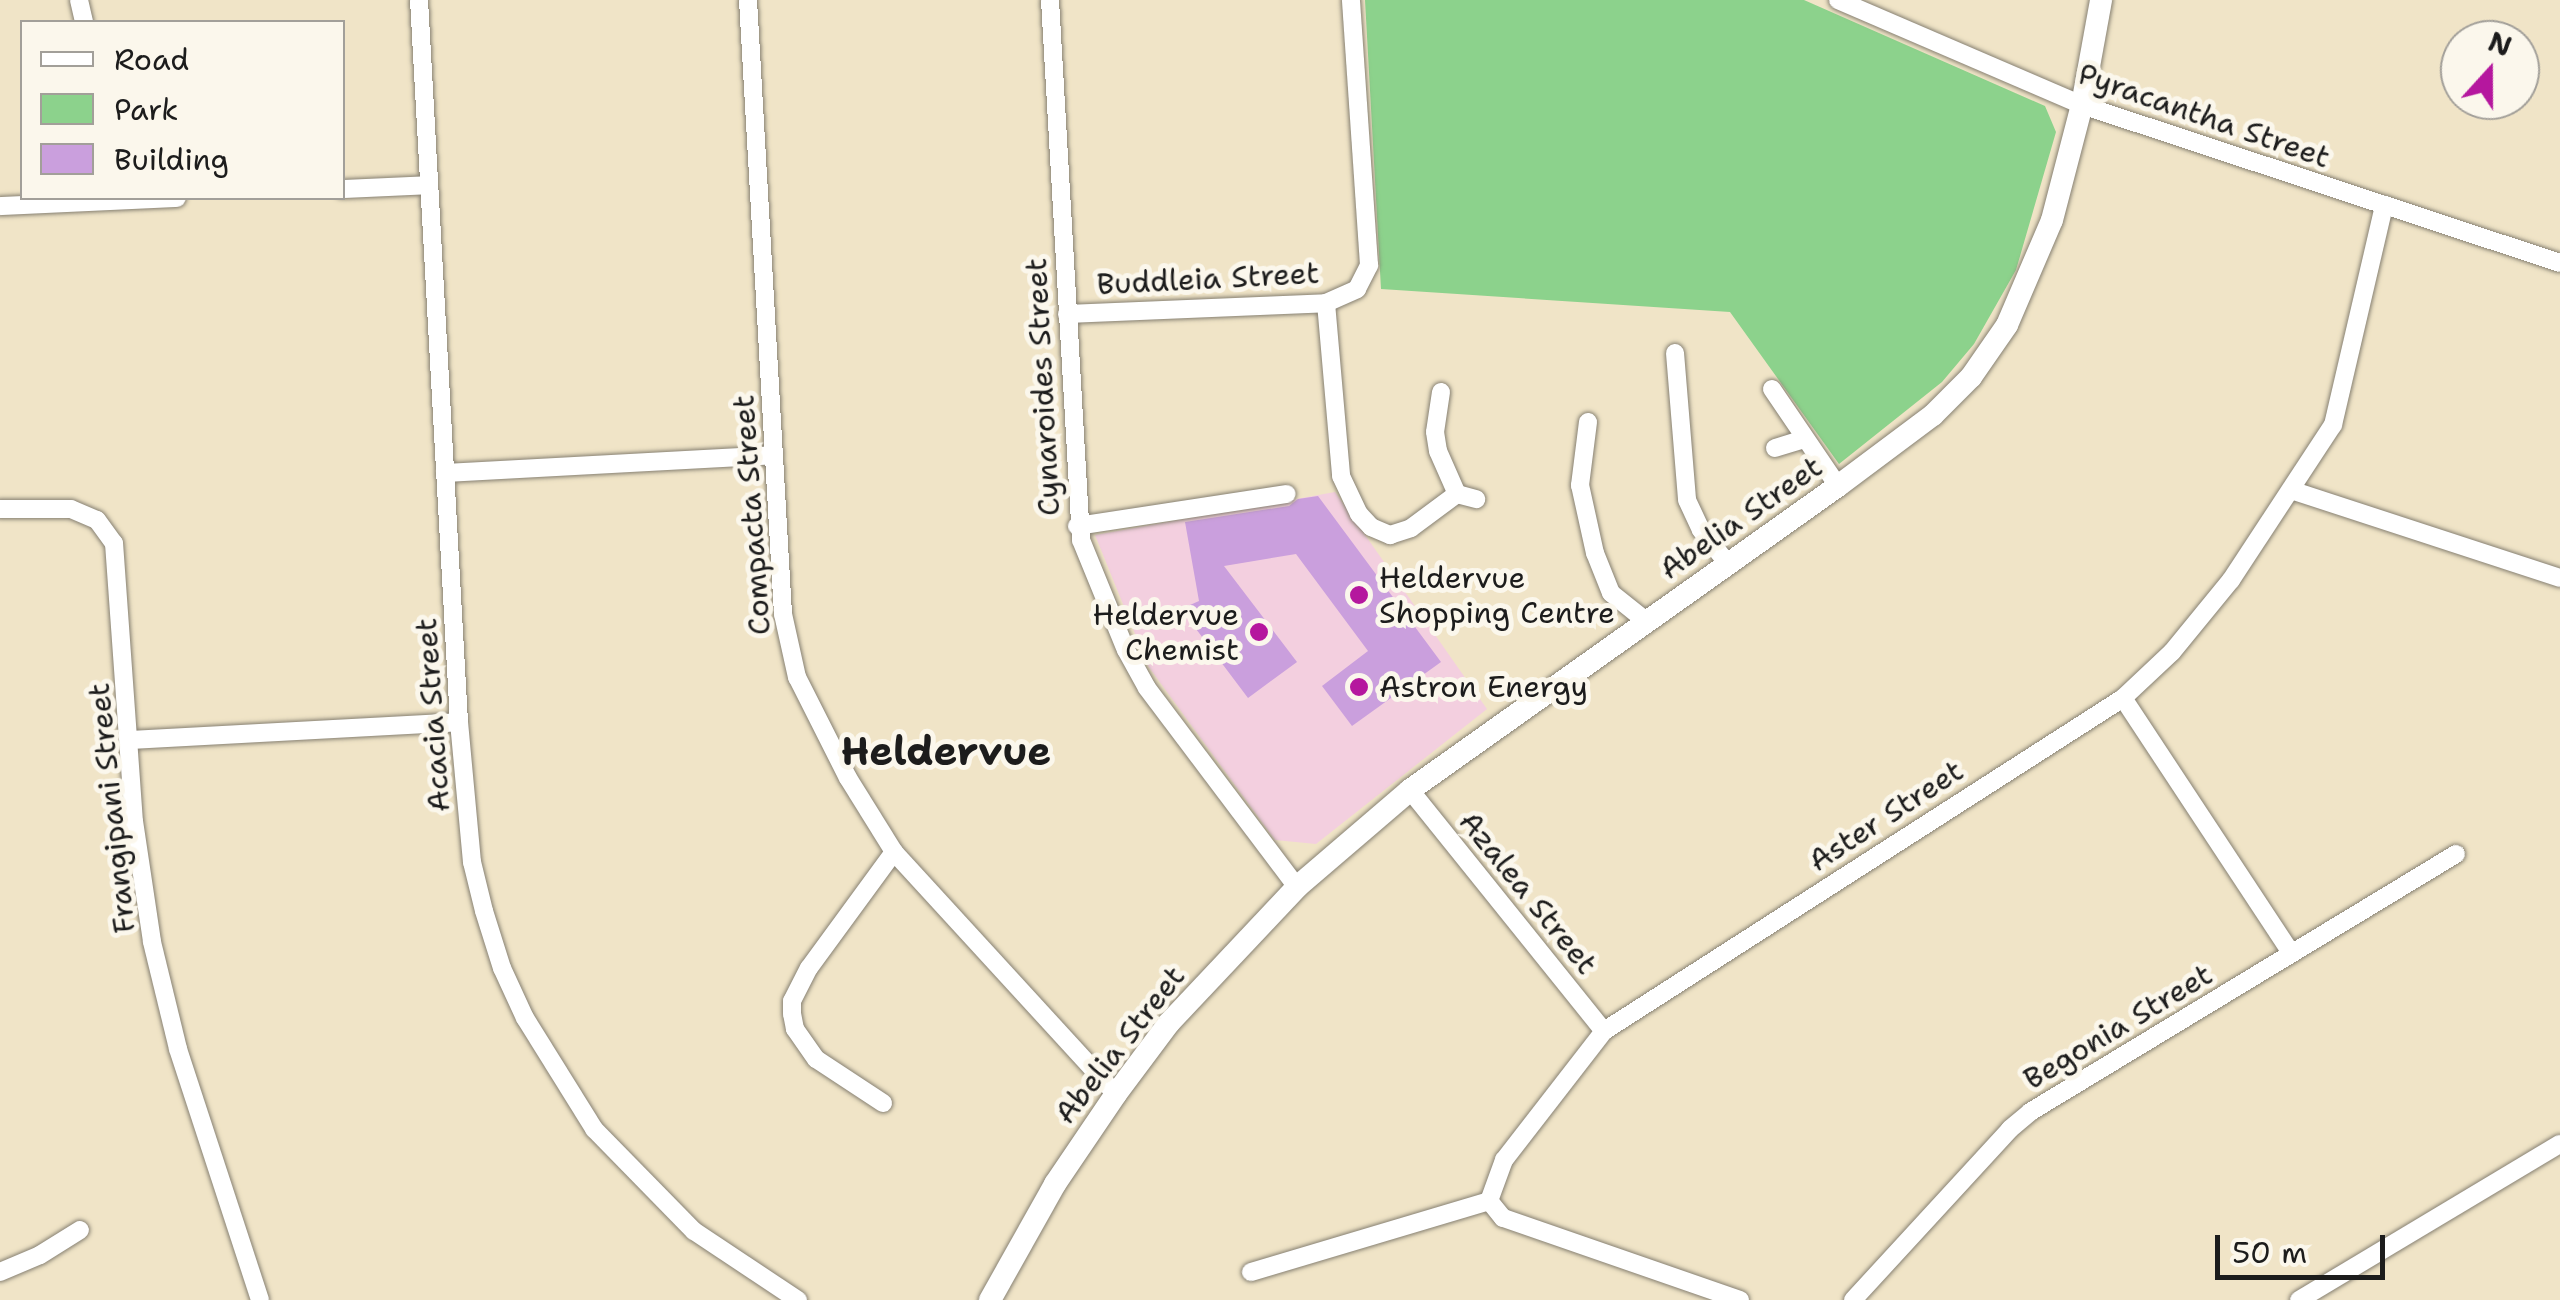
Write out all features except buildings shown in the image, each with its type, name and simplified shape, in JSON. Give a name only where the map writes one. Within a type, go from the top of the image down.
[{"type":"street","name":"Acacia Street","points":[[419,0],[458,722],[472,862],[484,911],[502,968],[554,1069],[594,1130],[694,1231],[798,1300]]},
{"type":"street","name":"Compacta Street","points":[[748,0],[783,614],[797,677],[848,778],[894,852],[1116,1094]]},
{"type":"street","name":"Cynaroides Street","points":[[1050,0],[1078,526],[1126,650],[1147,688],[1296,888]]},
{"type":"street","name":"Buddleia Street","points":[[1067,314],[1326,303],[1357,288],[1369,266],[1351,0]]},
{"type":"street","name":"Pyracantha Street","points":[[1838,0],[2082,105],[2560,263]]},
{"type":"street","name":"Abelia Street","points":[[990,1300],[1055,1184],[1116,1094],[1169,1024],[1296,888],[1410,790],[1838,486],[1933,415],[1971,377],[2007,324],[2052,220],[2082,105],[2101,0]]},
{"type":"street","points":[[345,189],[430,185]]},
{"type":"street","points":[[0,206],[86,200]]},
{"type":"street","name":"Aster Street","points":[[1489,1200],[1504,1160],[1604,1031],[2123,698],[2206,614],[2326,439],[2339,407],[2384,204]]},
{"type":"street","points":[[1326,303],[1341,476],[1359,514],[1381,533],[1398,534],[1457,494],[1476,499]]},
{"type":"street","points":[[1675,354],[1687,500],[1701,530],[1728,564]]},
{"type":"street","points":[[1772,388],[1838,486]]},
{"type":"street","points":[[1442,392],[1435,432],[1438,451],[1457,494]]},
{"type":"street","points":[[1588,422],[1580,485],[1596,553],[1611,593],[1646,622]]},
{"type":"street","points":[[1775,448],[1806,440]]},
{"type":"street","points":[[445,473],[774,455]]},
{"type":"street","points":[[2291,490],[2560,578]]},
{"type":"street","points":[[1078,526],[1288,494]]},
{"type":"street","name":"Frangipani Street","points":[[0,509],[71,508],[97,520],[114,542],[144,894],[178,1049],[260,1300]]},
{"type":"street","points":[[2123,698],[2291,954]]},
{"type":"street","points":[[130,740],[458,722]]},
{"type":"street","name":"Azalea Street","points":[[1410,790],[1604,1031]]},
{"type":"street","points":[[883,1103],[816,1058],[795,1029],[792,1002],[809,968],[894,852]]},
{"type":"street","name":"Begonia Street","points":[[1853,1300],[2020,1120],[2456,854]]},
{"type":"street","points":[[2299,1300],[2560,1144]]},
{"type":"street","points":[[1251,1272],[1489,1200],[1503,1218],[1520,1227],[1740,1300]]},
{"type":"street","points":[[0,1272],[40,1255],[80,1230]]},
{"type":"shaded area","points":[[1335,492],[1487,709],[1316,844],[1275,840],[1148,666],[1095,535]]},
{"type":"green space","points":[[1365,0],[1804,0],[2045,106],[2056,132],[2016,270],[1974,344],[1942,382],[1839,464],[1730,312],[1381,289]]},
{"type":"place","name":"Heldervue Shopping Centre","points":[[1359,595]]},
{"type":"place","name":"Heldervue Chemist","points":[[1259,632]]},
{"type":"place","name":"Astron Energy","points":[[1359,687]]},
{"type":"district","name":"Heldervue","points":[[946,751]]}]
